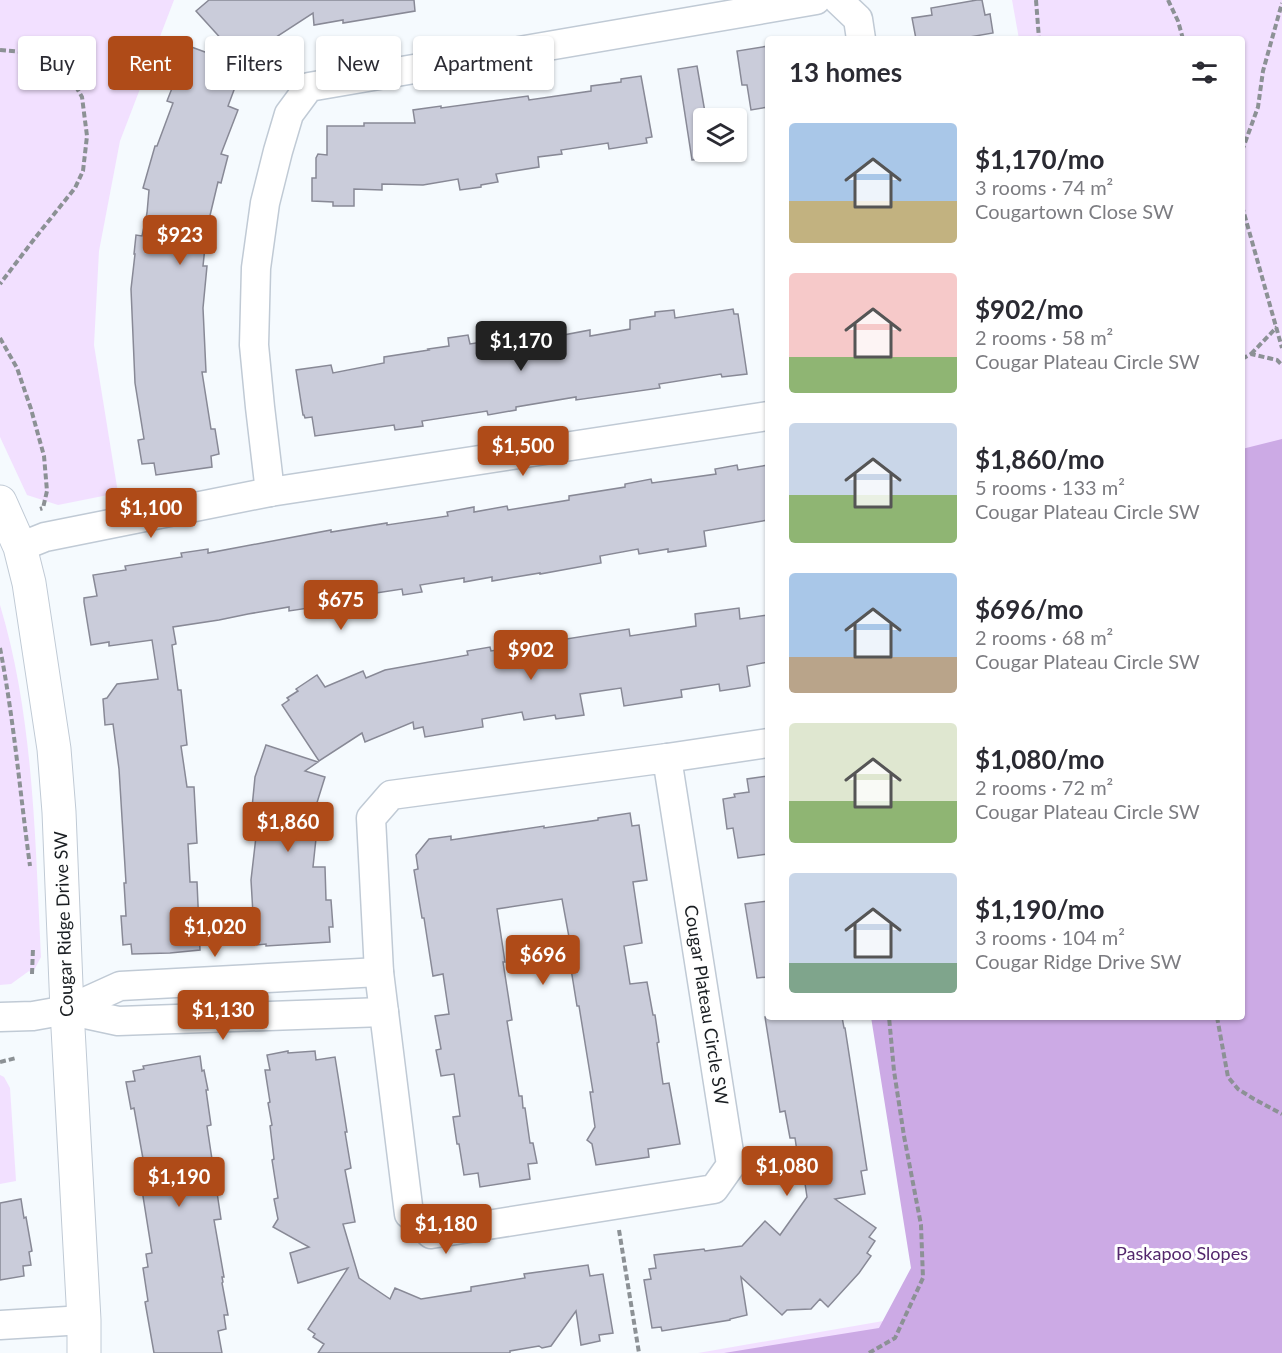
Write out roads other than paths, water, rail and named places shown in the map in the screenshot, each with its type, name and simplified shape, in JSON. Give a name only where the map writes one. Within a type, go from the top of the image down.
[{"type":"street","points":[[270,492],[254,345],[256,268],[265,203],[278,151],[289,114],[309,87],[816,0]]},
{"type":"street","points":[[838,0],[858,19],[861,36]]},
{"type":"street","points":[[20,547],[45,537],[270,492],[765,416]]},
{"type":"street","name":"Cougar Ridge Drive SW","points":[[0,502],[20,547],[29,583],[54,749],[59,812],[84,1353]]},
{"type":"street","points":[[667,758],[765,743]]},
{"type":"street","name":"Cougar Plateau Circle SW","points":[[667,758],[731,1165],[714,1189],[431,1234],[409,1214],[379,972],[371,818],[391,795],[667,758]]},
{"type":"street","points":[[0,1017],[33,1016],[67,1010],[120,986],[379,972]]},
{"type":"street","points":[[67,1010],[118,1021],[384,1012]]},
{"type":"street","points":[[0,1325],[84,1320]]},
{"type":"park label","name":"Paskapoo Slopes","points":[[1182,1254]]}]
